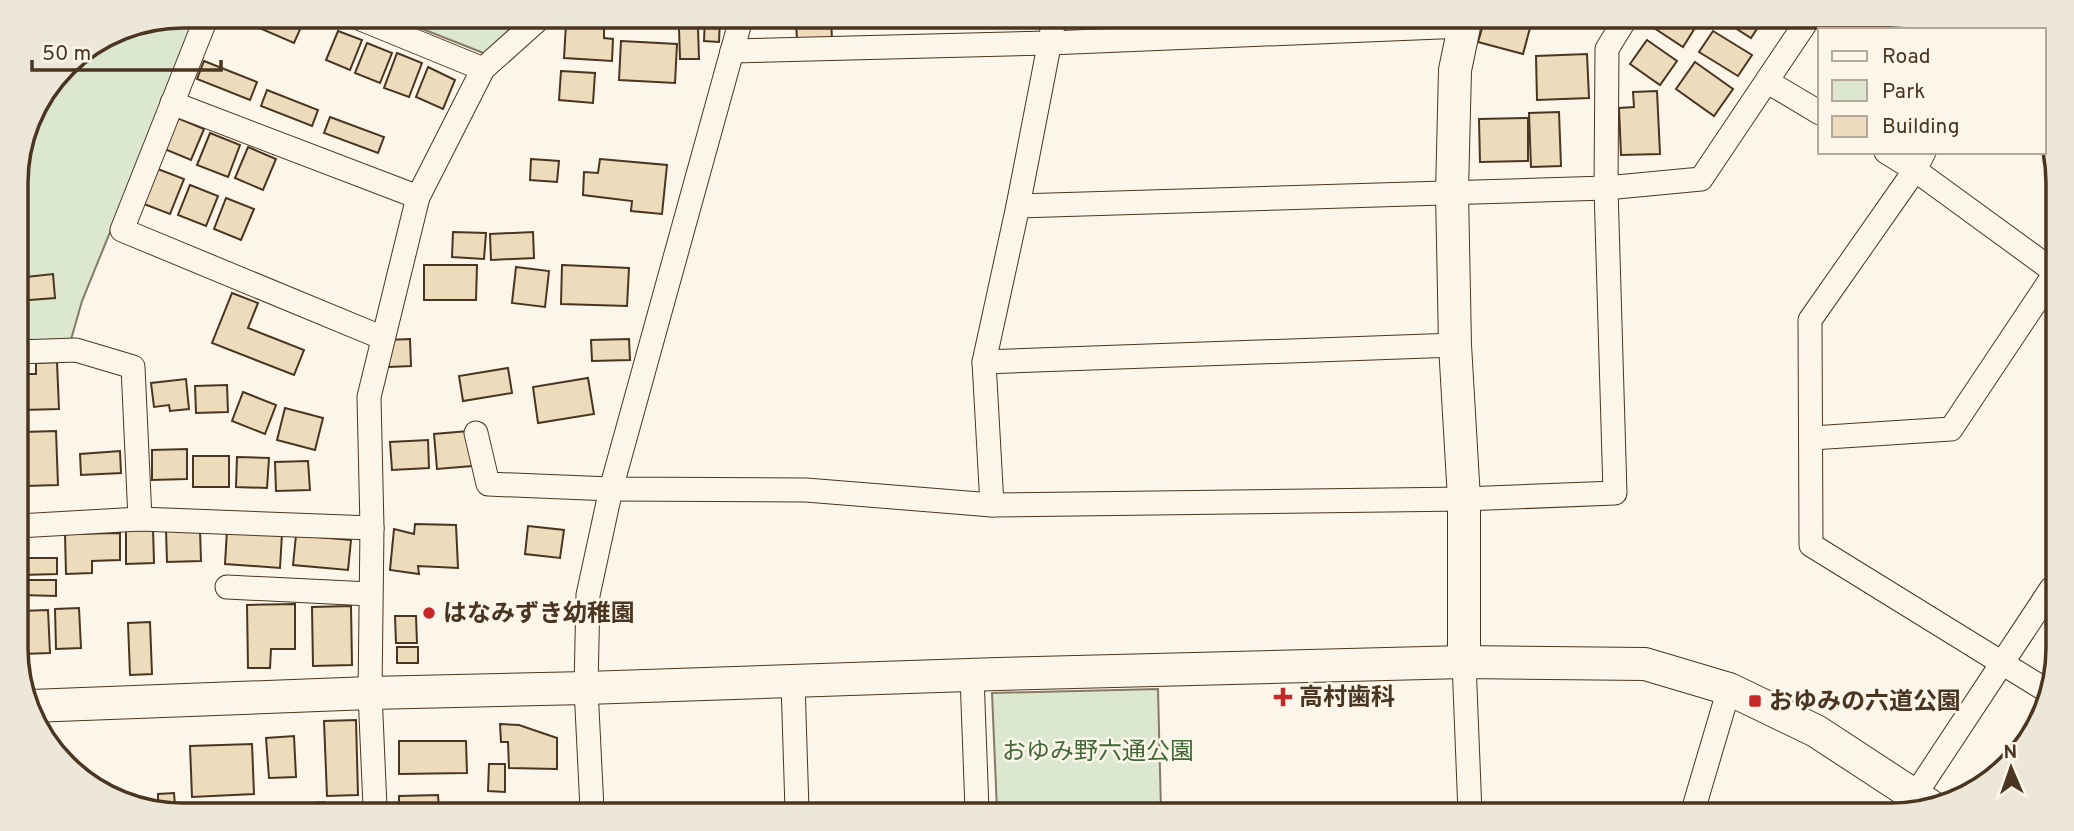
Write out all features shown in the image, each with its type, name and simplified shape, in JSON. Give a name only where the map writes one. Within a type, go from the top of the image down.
[{"type":"street","points":[[202,28],[122,230],[383,338]]},
{"type":"street","points":[[383,28],[483,69]]},
{"type":"street","points":[[375,803],[370,693],[372,528],[369,397],[418,197],[483,69],[529,28]]},
{"type":"street","points":[[592,803],[586,688],[588,595],[611,489],[738,28]]},
{"type":"street","points":[[992,505],[984,362],[1052,28]]},
{"type":"street","points":[[732,51],[1049,43],[1377,28]]},
{"type":"street","points":[[1464,28],[1455,70],[1452,192],[1455,345],[1464,499],[1464,662],[1470,803]]},
{"type":"street","points":[[476,433],[488,484],[611,489],[806,490],[992,505],[1464,499],[1615,493],[1606,188],[1607,49],[1620,28]]},
{"type":"street","points":[[1018,206],[1606,188],[1701,179],[1802,28]]},
{"type":"street","points":[[1768,82],[1818,112]]},
{"type":"street","points":[[172,103],[418,197]]},
{"type":"street","points":[[1893,154],[1919,161],[2046,265]]},
{"type":"street","points":[[1919,161],[1810,320],[1811,545],[2041,687]]},
{"type":"street","points":[[1812,438],[1951,429],[2046,286]]},
{"type":"street","points":[[984,362],[1455,345]]},
{"type":"street","points":[[28,352],[76,350],[133,368],[140,519]]},
{"type":"street","points":[[28,525],[140,519],[372,528]]},
{"type":"street","points":[[227,587],[370,594]]},
{"type":"street","points":[[1922,800],[2001,663],[2046,596]]},
{"type":"street","points":[[39,706],[370,693],[1464,662],[1645,664],[1729,689],[1816,731],[1922,800]]},
{"type":"street","points":[[972,676],[977,803]]},
{"type":"street","points":[[793,682],[797,803]]},
{"type":"street","points":[[1695,803],[1729,689]]},
{"type":"green space","points":[[193,28],[82,301],[70,343],[28,344],[28,173],[33,143],[40,124],[54,97],[73,73],[97,54],[143,33]]},
{"type":"green space","points":[[420,28],[513,28],[486,54]]},
{"type":"green space","name":"おゆみ野六通公園","points":[[1158,689],[1161,803],[997,803],[992,693]]},
{"type":"building","points":[[260,28],[301,28],[294,43]]},
{"type":"building","points":[[566,28],[604,28],[604,38],[613,39],[612,61],[564,58]]},
{"type":"building","points":[[679,28],[698,28],[699,59],[680,59]]},
{"type":"building","points":[[705,28],[720,28],[719,42],[704,41]]},
{"type":"building","points":[[796,28],[831,28],[832,39],[797,40]]},
{"type":"building","points":[[1482,28],[1530,28],[1523,54],[1478,42]]},
{"type":"building","points":[[1654,28],[1695,28],[1683,47]]},
{"type":"building","points":[[1735,28],[1757,28],[1751,38]]},
{"type":"building","points":[[338,31],[362,40],[350,70],[326,60]]},
{"type":"building","points":[[1713,31],[1752,55],[1738,76],[1699,52]]},
{"type":"building","points":[[1647,40],[1677,61],[1660,85],[1630,64]]},
{"type":"building","points":[[621,41],[677,44],[675,83],[619,80]]},
{"type":"building","points":[[367,43],[392,53],[380,83],[355,73]]},
{"type":"building","points":[[397,53],[422,63],[409,97],[384,88]]},
{"type":"building","points":[[1587,54],[1589,98],[1537,100],[1536,56]]},
{"type":"building","points":[[204,61],[257,82],[250,100],[197,79]]},
{"type":"building","points":[[1695,62],[1733,89],[1714,116],[1676,89]]},
{"type":"building","points":[[428,67],[455,80],[443,109],[416,97]]},
{"type":"building","points":[[561,71],[595,73],[593,103],[559,100]]},
{"type":"building","points":[[267,90],[318,110],[312,126],[261,106]]},
{"type":"building","points":[[1657,91],[1660,154],[1621,155],[1619,108],[1634,107],[1633,92]]},
{"type":"building","points":[[1559,112],[1561,166],[1531,167],[1529,113]]},
{"type":"building","points":[[175,117],[204,129],[191,160],[162,148]]},
{"type":"building","points":[[330,117],[384,137],[378,153],[324,133]]},
{"type":"building","points":[[1528,118],[1528,161],[1480,162],[1479,119]]},
{"type":"building","points":[[210,133],[240,145],[228,177],[197,165]]},
{"type":"building","points":[[248,147],[276,159],[263,190],[235,178]]},
{"type":"building","points":[[531,159],[559,161],[557,182],[530,180]]},
{"type":"building","points":[[600,159],[667,165],[662,214],[631,211],[632,201],[583,195],[584,172],[598,173]]},
{"type":"building","points":[[150,166],[184,179],[170,214],[136,201]]},
{"type":"building","points":[[190,185],[218,196],[206,226],[178,215]]},
{"type":"building","points":[[226,198],[254,209],[241,240],[214,229]]},
{"type":"building","points":[[453,232],[486,233],[484,259],[452,257]]},
{"type":"building","points":[[533,232],[534,258],[491,260],[490,234]]},
{"type":"building","points":[[424,265],[477,265],[476,300],[424,300]]},
{"type":"building","points":[[562,265],[629,268],[627,306],[561,304]]},
{"type":"building","points":[[516,267],[549,271],[545,307],[512,303]]},
{"type":"building","points":[[53,274],[55,298],[28,300],[28,277]]},
{"type":"building","points":[[232,293],[258,303],[248,328],[304,350],[294,375],[212,343]]},
{"type":"building","points":[[410,339],[411,366],[389,367],[387,340]]},
{"type":"building","points":[[629,339],[630,360],[592,361],[591,340]]},
{"type":"building","points":[[57,362],[59,409],[28,410],[28,374],[36,374],[36,363]]},
{"type":"building","points":[[508,368],[512,393],[463,401],[459,376]]},
{"type":"building","points":[[588,378],[594,414],[538,423],[533,387]]},
{"type":"building","points":[[186,379],[189,409],[170,411],[169,405],[154,407],[151,383]]},
{"type":"building","points":[[227,385],[228,412],[196,413],[195,386]]},
{"type":"building","points":[[243,392],[276,405],[265,434],[232,421]]},
{"type":"building","points":[[285,408],[323,418],[315,450],[277,440]]},
{"type":"building","points":[[56,431],[58,485],[28,486],[28,432]]},
{"type":"building","points":[[468,431],[472,466],[437,469],[434,434]]},
{"type":"building","points":[[428,440],[429,468],[392,470],[390,442]]},
{"type":"building","points":[[187,449],[187,479],[152,480],[152,450]]},
{"type":"building","points":[[120,451],[121,473],[81,475],[80,454]]},
{"type":"building","points":[[193,456],[229,456],[229,487],[193,487]]},
{"type":"building","points":[[237,457],[269,458],[267,488],[236,487]]},
{"type":"building","points":[[308,461],[310,490],[276,491],[275,462]]},
{"type":"building","points":[[415,524],[456,525],[458,568],[418,566],[419,574],[390,570],[394,529],[414,534]]},
{"type":"building","points":[[528,526],[564,530],[560,558],[525,554]]},
{"type":"building","points":[[153,528],[154,563],[126,564],[126,529]]},
{"type":"building","points":[[166,530],[200,530],[201,561],[167,562]]},
{"type":"building","points":[[227,530],[282,534],[280,568],[225,564]]},
{"type":"building","points":[[120,533],[120,560],[92,561],[92,573],[66,574],[65,534]]},
{"type":"building","points":[[296,535],[351,540],[348,570],[293,565]]},
{"type":"building","points":[[28,558],[57,558],[57,574],[28,575]]},
{"type":"building","points":[[28,580],[56,580],[56,596],[28,595]]},
{"type":"building","points":[[295,604],[295,649],[271,649],[270,668],[248,668],[247,605]]},
{"type":"building","points":[[351,606],[352,665],[313,666],[312,607]]},
{"type":"building","points":[[79,608],[81,648],[56,649],[55,609]]},
{"type":"building","points":[[48,610],[50,653],[28,654],[28,611]]},
{"type":"building","points":[[395,616],[416,616],[417,643],[396,643]]},
{"type":"building","points":[[150,622],[152,674],[130,675],[128,623]]},
{"type":"building","points":[[397,647],[418,647],[418,663],[397,663]]},
{"type":"building","points":[[356,720],[358,795],[327,796],[324,721]]},
{"type":"building","points":[[500,724],[519,725],[557,738],[557,769],[509,768],[508,742],[501,742]]},
{"type":"building","points":[[294,736],[296,777],[269,778],[266,738]]},
{"type":"building","points":[[399,741],[466,741],[467,773],[399,774]]},
{"type":"building","points":[[252,744],[254,794],[192,797],[190,746]]},
{"type":"building","points":[[489,764],[505,764],[505,792],[488,791]]},
{"type":"building","points":[[174,793],[175,803],[158,801],[158,794]]},
{"type":"building","points":[[438,795],[439,803],[399,803],[399,796]]},
{"type":"place","name":"はなみずき幼稚園","points":[[429,613]]},
{"type":"place","name":"高村歯科","points":[[1283,697]]},
{"type":"place","name":"おゆみの六道公園","points":[[1755,701]]}]
